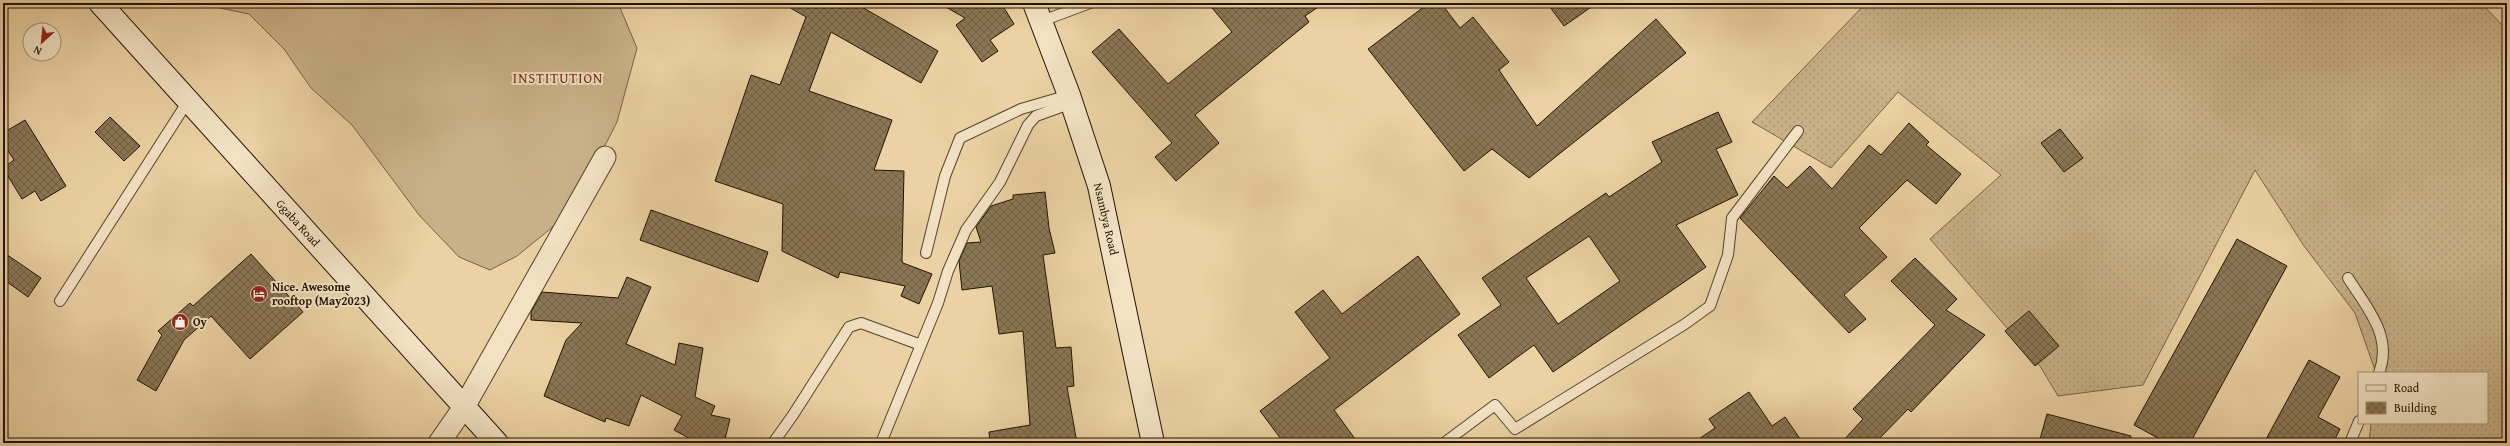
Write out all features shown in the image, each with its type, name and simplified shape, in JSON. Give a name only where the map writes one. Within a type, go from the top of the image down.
[{"type":"main road","name":"Ggaba Road","points":[[100,3],[497,443]]},
{"type":"main road","name":"Nsambya Road","points":[[1038,12],[1070,99],[1099,186],[1153,443]]},
{"type":"street","points":[[439,443],[464,407],[605,157]]},
{"type":"lane","points":[[1038,12],[1090,3]]},
{"type":"lane","points":[[926,253],[945,176],[960,138],[1020,109],[1070,99]]},
{"type":"lane","points":[[881,443],[921,345],[948,271],[966,230],[1000,182],[1028,125],[1036,116],[1070,99]]},
{"type":"lane","points":[[60,301],[188,101]]},
{"type":"lane","points":[[1444,443],[1495,405],[1515,429],[1684,324],[1710,306],[1728,255],[1732,218],[1798,131]]},
{"type":"lane","points":[[2348,278],[2381,330],[2384,348],[2379,372]]},
{"type":"lane","points":[[773,443],[793,415],[848,327],[861,323],[921,345]]},
{"type":"lane","points":[[2350,443],[2358,423]]},
{"type":"shaded area","points":[[216,3],[618,3],[637,48],[617,122],[570,213],[517,256],[490,270],[459,257],[419,215],[352,125],[311,88],[284,49],[249,14],[220,8]]},
{"type":"shaded area","points":[[1866,3],[2481,3],[2507,30],[2507,443],[2369,443],[2371,424],[2488,424],[2488,372],[2376,372],[2355,313],[2304,246],[2255,170],[2143,385],[2058,396],[2040,366],[1930,239],[2001,175],[1898,92],[1831,168],[1752,122]]},
{"type":"building","points":[[782,3],[855,3],[938,51],[921,83],[831,32],[809,91],[892,120],[874,170],[904,171],[902,261],[903,263],[932,274],[919,304],[901,296],[905,286],[840,272],[838,278],[782,251],[783,204],[715,181],[751,75],[780,85],[806,17]]},
{"type":"building","points":[[939,3],[1001,3],[1014,24],[990,40],[998,51],[982,62],[956,25],[965,18]]},
{"type":"building","points":[[1208,3],[1324,3],[1305,16],[1309,22],[1195,115],[1219,143],[1176,181],[1155,157],[1172,143],[1092,52],[1119,29],[1168,84],[1232,32]]},
{"type":"building","points":[[1429,3],[1441,3],[1460,28],[1473,17],[1509,62],[1499,70],[1537,126],[1656,19],[1686,53],[1529,178],[1492,149],[1464,171],[1368,49]]},
{"type":"building","points":[[1547,3],[1597,3],[1564,26]]},
{"type":"building","points":[[1718,112],[1732,142],[1716,149],[1738,195],[1676,225],[1706,267],[1553,372],[1534,345],[1489,378],[1458,335],[1501,305],[1482,278],[1606,193],[1609,197],[1662,162],[1652,142]],"holes":[[[1589,236],[1620,281],[1558,324],[1526,278]]]},
{"type":"building","points":[[110,117],[140,146],[124,161],[95,132]]},
{"type":"building","points":[[25,120],[66,186],[41,201],[35,191],[22,199],[3,168],[14,160],[3,143],[3,133]]},
{"type":"building","points":[[1909,123],[1929,142],[1926,145],[1961,174],[1936,204],[1907,180],[1859,228],[1887,257],[1844,295],[1866,319],[1849,333],[1740,218],[1774,176],[1787,188],[1810,166],[1832,189],[1869,145],[1881,155]]},
{"type":"building","points":[[2060,129],[2083,158],[2064,172],[2041,143]]},
{"type":"building","points":[[1045,192],[1049,228],[1055,253],[1043,255],[1056,348],[1071,347],[1074,386],[1067,387],[1077,443],[990,443],[989,432],[1030,425],[1023,331],[999,334],[992,286],[962,290],[959,261],[967,243],[981,242],[976,227],[991,206],[1013,199],[1013,195]]},
{"type":"building","points":[[651,210],[768,252],[758,282],[640,240]]},
{"type":"building","points":[[2237,239],[2287,266],[2190,443],[2167,443],[2134,425]]},
{"type":"building","points":[[3,252],[41,278],[28,297],[3,279]]},
{"type":"building","points":[[251,254],[303,312],[250,359],[211,316],[184,340],[156,391],[137,380],[162,335],[158,331],[190,303],[193,306]]},
{"type":"building","points":[[1418,256],[1460,314],[1334,410],[1358,443],[1284,443],[1260,411],[1330,358],[1295,312],[1323,290],[1342,314]]},
{"type":"building","points":[[1915,258],[1957,299],[1946,310],[1985,335],[1911,412],[1908,409],[1875,443],[1841,443],[1863,419],[1853,409],[1935,325],[1891,281]]},
{"type":"building","points":[[627,277],[651,287],[626,344],[675,365],[679,343],[703,348],[695,397],[715,406],[711,415],[730,419],[724,443],[698,443],[674,430],[682,416],[641,395],[629,426],[606,418],[605,422],[544,396],[566,340],[582,323],[531,320],[531,312],[542,292],[618,298]]},
{"type":"building","points":[[2029,311],[2059,346],[2035,366],[2005,331]]},
{"type":"building","points":[[2309,360],[2340,377],[2318,417],[2340,429],[2333,443],[2264,443]]},
{"type":"building","points":[[1749,392],[1772,426],[1785,417],[1803,443],[1693,443],[1715,428],[1709,419]]},
{"type":"building","points":[[2047,414],[2131,436],[2130,443],[2039,443]]},
{"type":"place","name":"Nice. Awesome rooftop (May2023)","points":[[259,294]]},
{"type":"place","name":"Oy","points":[[180,322]]},
{"type":"district","name":"INSTITUTION","points":[[558,78]]}]
